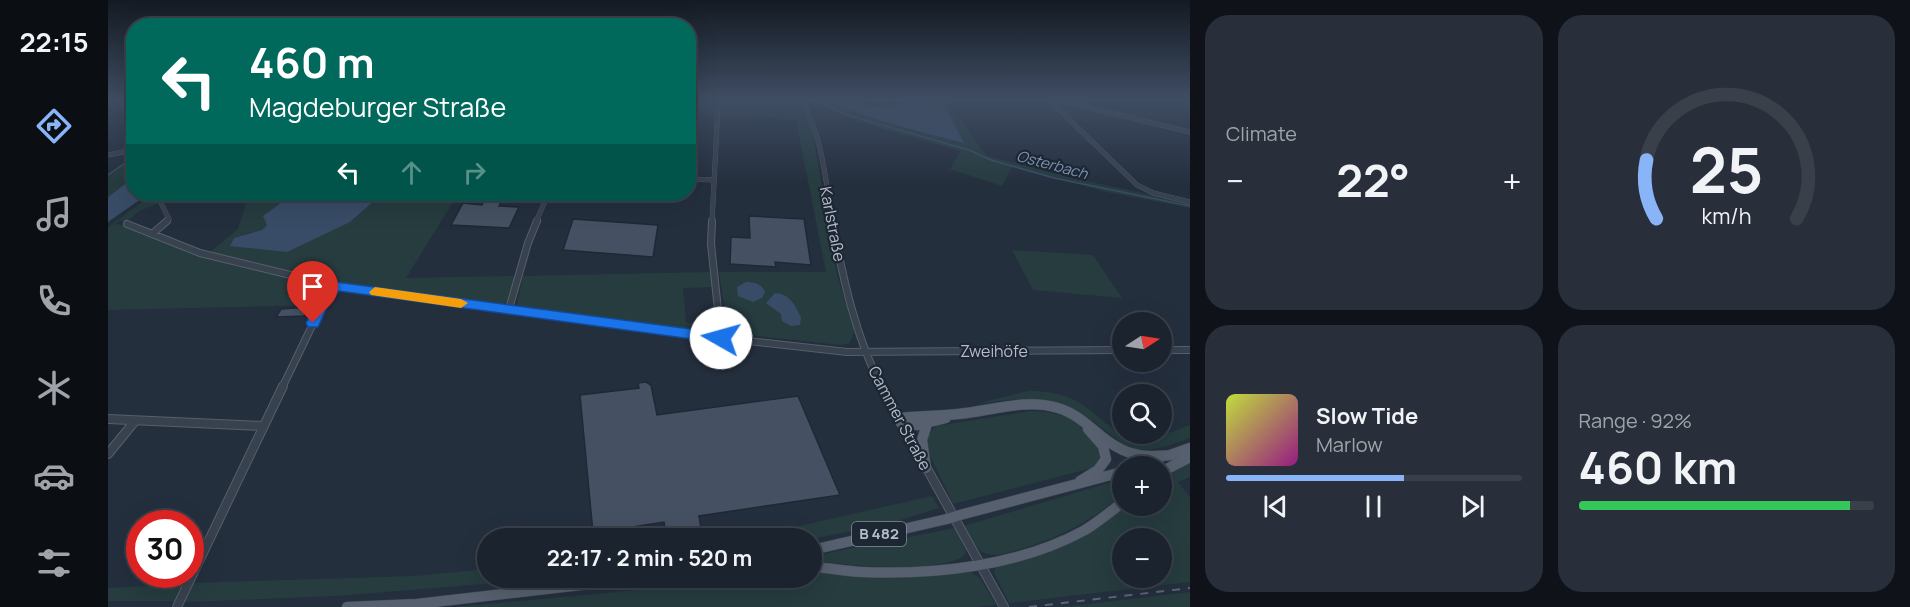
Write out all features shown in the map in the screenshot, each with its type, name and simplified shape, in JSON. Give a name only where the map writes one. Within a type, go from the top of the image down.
[{"type":"main road","points":[[900,421],[1033,404],[1055,407],[1075,415],[1126,452],[1149,457],[1172,455]]},
{"type":"main road","points":[[900,421],[909,426],[927,424],[959,414]]},
{"type":"main road","points":[[1071,487],[1104,466],[1107,458],[1105,450],[1094,434],[1075,415]]},
{"type":"main road","points":[[926,468],[921,443],[922,432],[927,424]]},
{"type":"main road","points":[[1169,456],[1190,448]]},
{"type":"main road","points":[[1172,466],[1190,457]]},
{"type":"main road","name":"B 482","points":[[822,547],[947,519],[1112,475]]},
{"type":"main road","points":[[822,568],[861,572],[901,572],[942,570],[979,563],[1045,548],[1083,531],[1112,510]]},
{"type":"main road","points":[[347,607],[417,604],[555,588]]},
{"type":"street","points":[[717,126],[711,244],[721,338]]},
{"type":"street","name":"Karlstraße","points":[[814,126],[844,284],[866,352]]},
{"type":"street","points":[[1076,126],[1137,185],[1153,194],[1190,202]]},
{"type":"street","points":[[1168,126],[1190,132]]},
{"type":"street","points":[[108,155],[126,152]]},
{"type":"street","points":[[696,179],[714,180]]},
{"type":"street","points":[[152,234],[169,219],[160,201]]},
{"type":"street","points":[[509,309],[528,243],[545,201]]},
{"type":"street","name":"Cammer Straße","points":[[127,224],[200,252],[336,286],[721,338],[829,351],[866,352],[900,421],[1004,607]]},
{"type":"street","points":[[177,607],[324,301],[336,286]]},
{"type":"street","name":"Zweihöfe","points":[[866,352],[1112,350]]},
{"type":"street","points":[[1172,350],[1190,350]]},
{"type":"street","points":[[108,419],[264,426]]},
{"type":"street","points":[[108,454],[135,421]]},
{"type":"green space","points":[[797,126],[811,126],[813,134],[837,274],[854,331],[850,343],[840,345],[731,333],[728,330],[719,272],[826,272]]},
{"type":"green space","points":[[876,126],[965,126],[987,156],[1072,178],[1190,203],[1190,208],[1107,192],[1012,167],[1002,186],[950,169],[961,151]]},
{"type":"green space","points":[[126,161],[126,183],[108,197],[108,174]]},
{"type":"green space","points":[[143,201],[158,201],[157,204],[140,211],[126,222],[120,221],[124,217],[111,227],[117,224],[129,227],[203,255],[325,288],[317,305],[108,310],[108,227]]},
{"type":"green space","points":[[247,201],[281,201],[267,216],[265,220],[267,225],[262,230],[234,238],[230,246],[350,222],[374,201],[454,201],[406,278],[515,276],[510,299],[501,305],[325,282],[210,252],[238,229]]},
{"type":"green space","points":[[1012,250],[1093,255],[1122,298],[1033,290]]},
{"type":"green space","points":[[711,272],[713,287],[683,288],[686,322],[718,328],[715,332],[707,333],[520,308],[517,305],[523,276]]},
{"type":"green space","points":[[1028,391],[1054,393],[1066,396],[1084,406],[1112,428],[1112,436],[1086,416],[1056,402],[1024,399],[976,404]]},
{"type":"green space","points":[[1031,411],[1054,413],[1080,426],[1102,451],[1100,466],[953,504],[929,453],[925,438],[936,426]]},
{"type":"green space","points":[[1190,425],[1190,438],[1173,444],[1149,449],[1124,445],[1172,444],[1172,432]]},
{"type":"green space","points":[[1190,460],[1190,477],[1178,482],[1190,497],[1190,582],[1172,584],[1172,528],[1112,528],[1112,588],[1138,588],[1009,603],[994,573],[996,567],[1057,549],[1084,536],[1113,516],[1172,516],[1172,471]]},
{"type":"green space","points":[[1112,482],[1112,503],[1110,505],[1058,536],[1029,547],[1001,554],[987,554],[976,546],[964,526]]},
{"type":"green space","points":[[932,496],[939,508],[891,523],[822,537],[822,528],[790,528]]},
{"type":"green space","points":[[955,528],[966,550],[964,556],[951,562],[913,567],[822,562],[822,554]]},
{"type":"green space","points":[[477,570],[477,585],[337,596],[184,602],[191,588],[204,588],[204,583],[415,576]]},
{"type":"green space","points":[[967,570],[980,578],[996,605],[974,607],[454,607],[651,588],[822,588],[822,573],[872,576]]},
{"type":"green space","points":[[108,588],[183,588],[177,601],[108,601]]},
{"type":"green space","points":[[1190,592],[1190,607],[1062,607]]},
{"type":"water","points":[[900,126],[955,126],[964,143]]},
{"type":"water","points":[[126,183],[126,201],[138,201],[108,222],[108,197]]},
{"type":"water","points":[[281,201],[374,201],[350,222],[287,252],[230,246],[234,238],[262,230],[267,225],[263,216]]},
{"type":"water","points":[[746,282],[762,287],[765,292],[762,298],[753,302],[738,296],[737,287]]},
{"type":"water","points":[[775,293],[785,295],[797,308],[801,317],[800,325],[791,326],[782,321],[781,314],[766,303]]},
{"type":"building","points":[[484,201],[502,201],[499,206],[519,207],[509,228],[451,225],[463,203],[482,205]]},
{"type":"building","points":[[749,216],[804,219],[811,265],[775,262],[776,267],[730,264],[731,237],[750,238]]},
{"type":"building","points":[[573,219],[658,225],[653,257],[563,250]]},
{"type":"building","points":[[309,307],[304,316],[276,317],[281,309]]},
{"type":"building","points":[[646,382],[651,385],[657,415],[798,396],[840,495],[699,516],[701,528],[665,528],[664,522],[625,528],[593,528],[580,395],[639,388],[638,383]]},
{"type":"waterway","name":"Osterbach","points":[[886,126],[1054,178],[1190,206]]},
{"type":"waterway","points":[[108,175],[126,163]]},
{"type":"railway","points":[[1029,607],[1190,588]]},
{"type":"slow traffic","points":[[375,292],[461,303]]},
{"type":"route","points":[[313,323],[324,301],[336,286],[721,338]]}]
